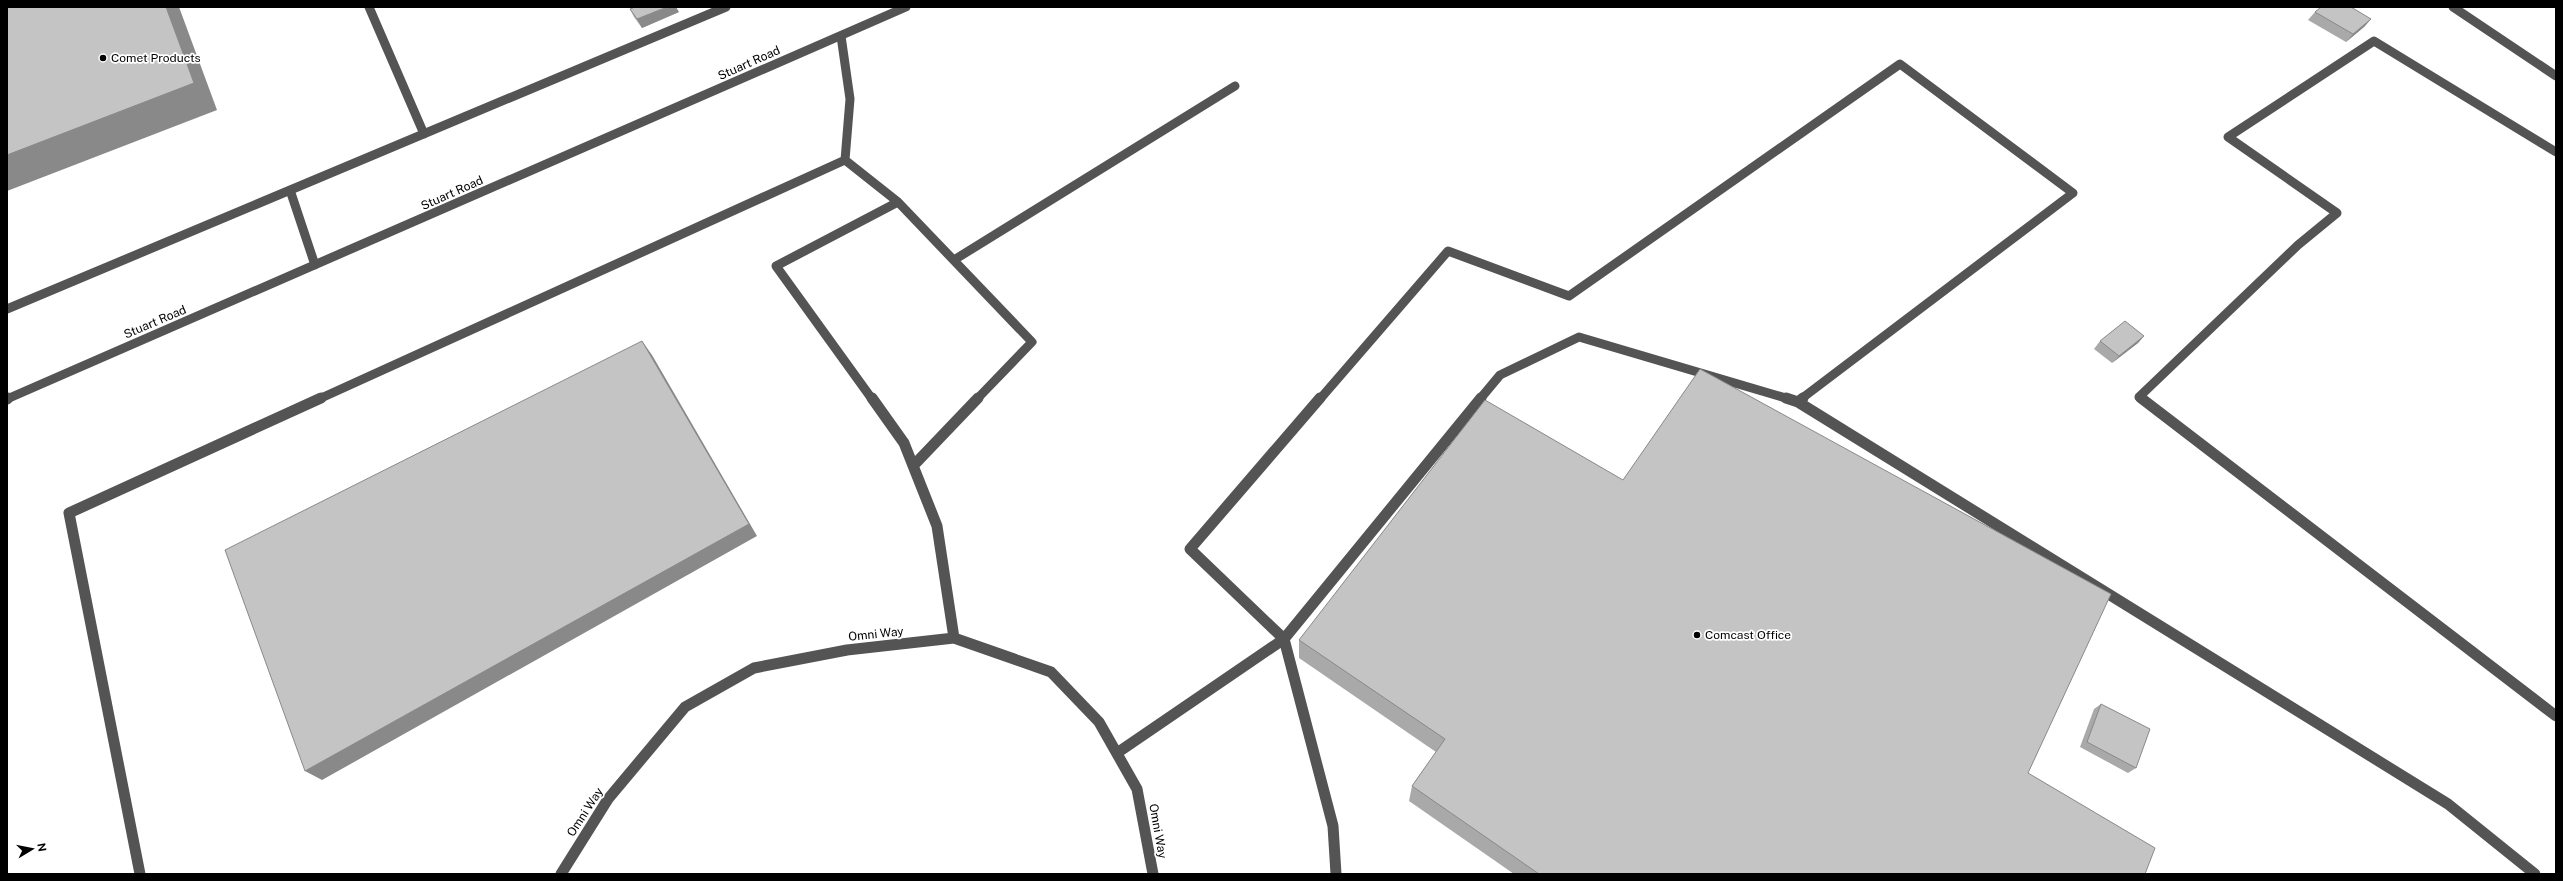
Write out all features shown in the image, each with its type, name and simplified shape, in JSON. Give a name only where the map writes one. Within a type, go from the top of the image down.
[{"type":"street","points":[[369,7],[424,134]]},
{"type":"street","points":[[7,309],[726,7]]},
{"type":"street","name":"Stuart Road","points":[[7,399],[906,7]]},
{"type":"street","points":[[2453,7],[2554,75]]},
{"type":"street","points":[[841,36],[850,99],[845,160]]},
{"type":"street","points":[[2556,152],[2374,42],[2228,137],[2337,213],[2298,245],[2139,397],[2556,716]]},
{"type":"street","points":[[1336,874],[1333,826],[1284,639],[1190,549],[1448,252],[1569,296],[1900,64],[2073,193],[1798,402]]},
{"type":"street","points":[[954,260],[1235,86]]},
{"type":"street","points":[[845,160],[898,202],[1032,342],[913,466]]},
{"type":"street","points":[[140,874],[69,513],[845,160]]},
{"type":"street","points":[[290,190],[315,265]]},
{"type":"street","points":[[898,202],[776,266],[904,443],[937,526],[954,638]]},
{"type":"street","points":[[1117,753],[1284,639],[1500,376],[1579,337],[1798,402],[2448,804],[2535,874]]},
{"type":"street","name":"Omni Way","points":[[561,874],[608,799],[685,707],[754,668],[847,650],[954,638],[1051,672],[1099,722],[1137,789],[1153,874]]},
{"type":"building","name":"Comet Products","points":[[7,7],[166,7],[194,83],[7,155]]},
{"type":"building","points":[[635,7],[667,7],[637,19],[630,9]]},
{"type":"building","points":[[2321,7],[2351,7],[2371,19],[2353,34],[2315,12]]},
{"type":"building","points":[[2125,321],[2144,336],[2119,356],[2100,341]]},
{"type":"building","points":[[642,341],[749,524],[305,771],[225,550]]},
{"type":"building","name":"Comcast Office","points":[[1700,369],[2111,594],[2028,773],[2155,848],[2145,874],[1539,874],[1412,786],[1445,739],[1299,640],[1485,400],[1623,480]]},
{"type":"building","points":[[2101,704],[2150,729],[2136,768],[2087,742]]},
{"type":"place","name":"Comet Products","points":[[103,58]]},
{"type":"place","name":"Comcast Office","points":[[1697,635]]}]
